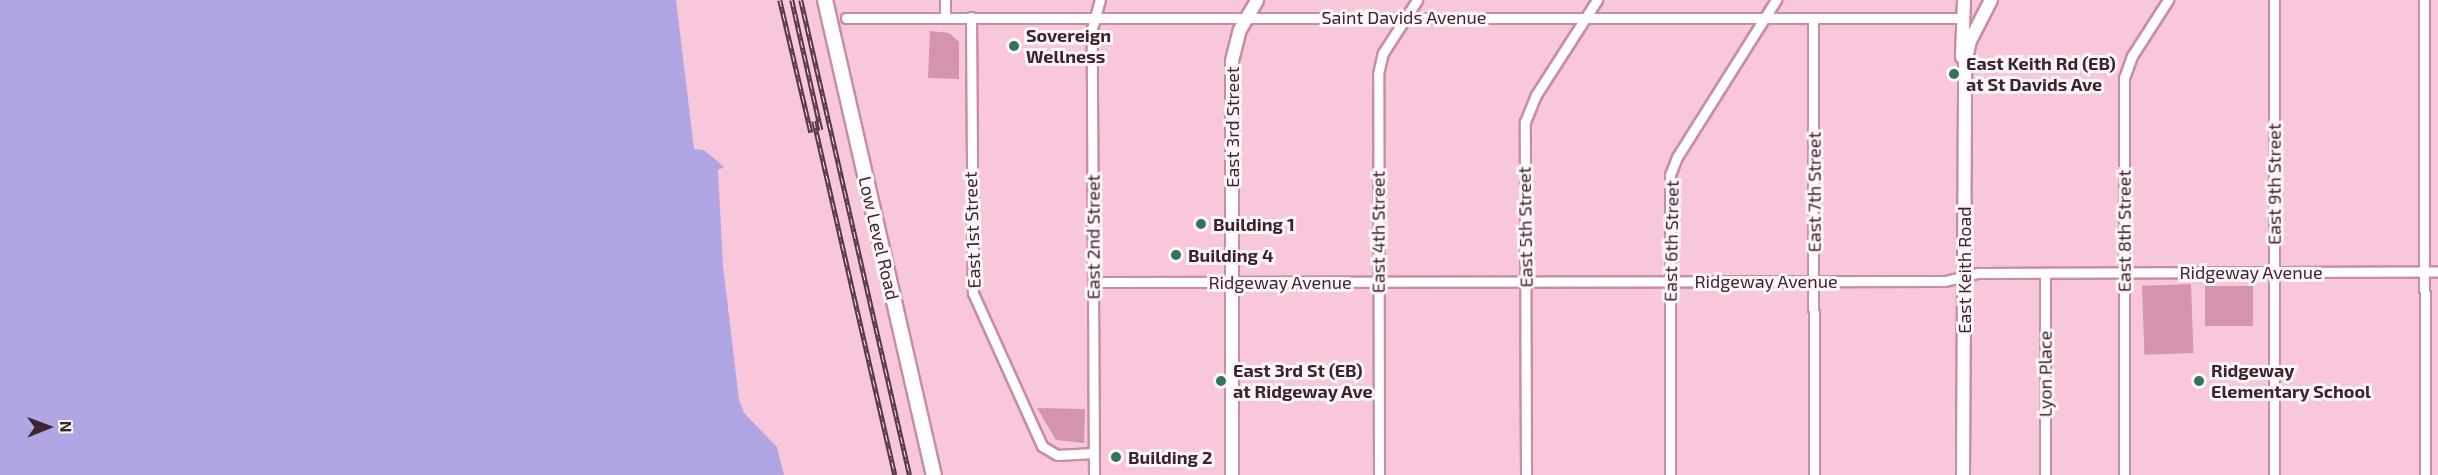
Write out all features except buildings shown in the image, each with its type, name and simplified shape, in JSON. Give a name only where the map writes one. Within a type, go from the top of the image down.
[{"type":"main road","name":"Low Level Road","points":[[825,0],[934,475]]},
{"type":"street","points":[[945,0],[945,16]]},
{"type":"street","name":"East 2nd Street","points":[[1094,475],[1093,16],[1100,0]]},
{"type":"street","name":"East 3rd Street","points":[[1232,475],[1232,61],[1245,19],[1257,0]]},
{"type":"street","name":"East 4th Street","points":[[1379,475],[1378,74],[1383,53],[1417,0]]},
{"type":"street","name":"East 5th Street","points":[[1526,475],[1525,122],[1536,95],[1597,0]]},
{"type":"street","name":"East 6th Street","points":[[1670,475],[1669,183],[1673,165],[1776,0]]},
{"type":"street","name":"East Keith Road","points":[[1964,0],[1960,54],[1965,64]]},
{"type":"street","name":"East Keith Road","points":[[1964,475],[1965,64],[1970,41],[1991,0]]},
{"type":"street","name":"East 8th Street","points":[[2124,475],[2124,78],[2132,56],[2168,0]]},
{"type":"street","name":"East 9th Street","points":[[2274,0],[2274,475]]},
{"type":"street","points":[[2424,0],[2425,475]]},
{"type":"street","name":"Saint Davids Avenue","points":[[846,18],[945,16],[1245,19],[1961,18]]},
{"type":"street","name":"East 1st Street","points":[[971,17],[973,293],[1042,446],[1058,455],[1094,453]]},
{"type":"street","name":"East 7th Street","points":[[1813,18],[1814,475]]},
{"type":"street","name":"Ridgeway Avenue","points":[[1093,282],[1945,281],[1965,274],[2438,271]]},
{"type":"street","name":"Lyon Place","points":[[2045,273],[2045,475]]},
{"type":"shaded area","points":[[0,0],[676,0],[694,149],[704,150],[724,167],[729,286],[746,400],[777,434],[789,475],[0,475]]},
{"type":"shaded area","points":[[930,31],[949,33],[959,42],[959,79],[928,78]]},
{"type":"shaded area","points":[[2191,284],[2193,353],[2144,355],[2142,286]]},
{"type":"shaded area","points":[[2205,286],[2253,286],[2253,326],[2205,326]]},
{"type":"shaded area","points":[[1037,408],[1085,409],[1084,443],[1056,440]]},
{"type":"pier","points":[[724,167],[731,222],[736,327],[748,399],[779,433],[792,475],[784,475],[777,447],[744,413],[739,400],[723,266],[718,170]]},
{"type":"railway","points":[[780,0],[811,132]]},
{"type":"railway","points":[[792,0],[821,130]]},
{"type":"railway","points":[[801,0],[910,475]]},
{"type":"railway","points":[[814,121],[895,475]]},
{"type":"place","name":"Sovereign Wellness","points":[[1014,46]]},
{"type":"place","name":"East Keith Rd (EB) at St Davids Ave","points":[[1954,74]]},
{"type":"place","name":"Building 1","points":[[1201,224]]},
{"type":"place","name":"Building 4","points":[[1176,255]]},
{"type":"place","name":"East 3rd St (EB) at Ridgeway Ave","points":[[1221,381]]},
{"type":"place","name":"Ridgeway Elementary School","points":[[2199,381]]},
{"type":"place","name":"Building 2","points":[[1116,457]]}]
